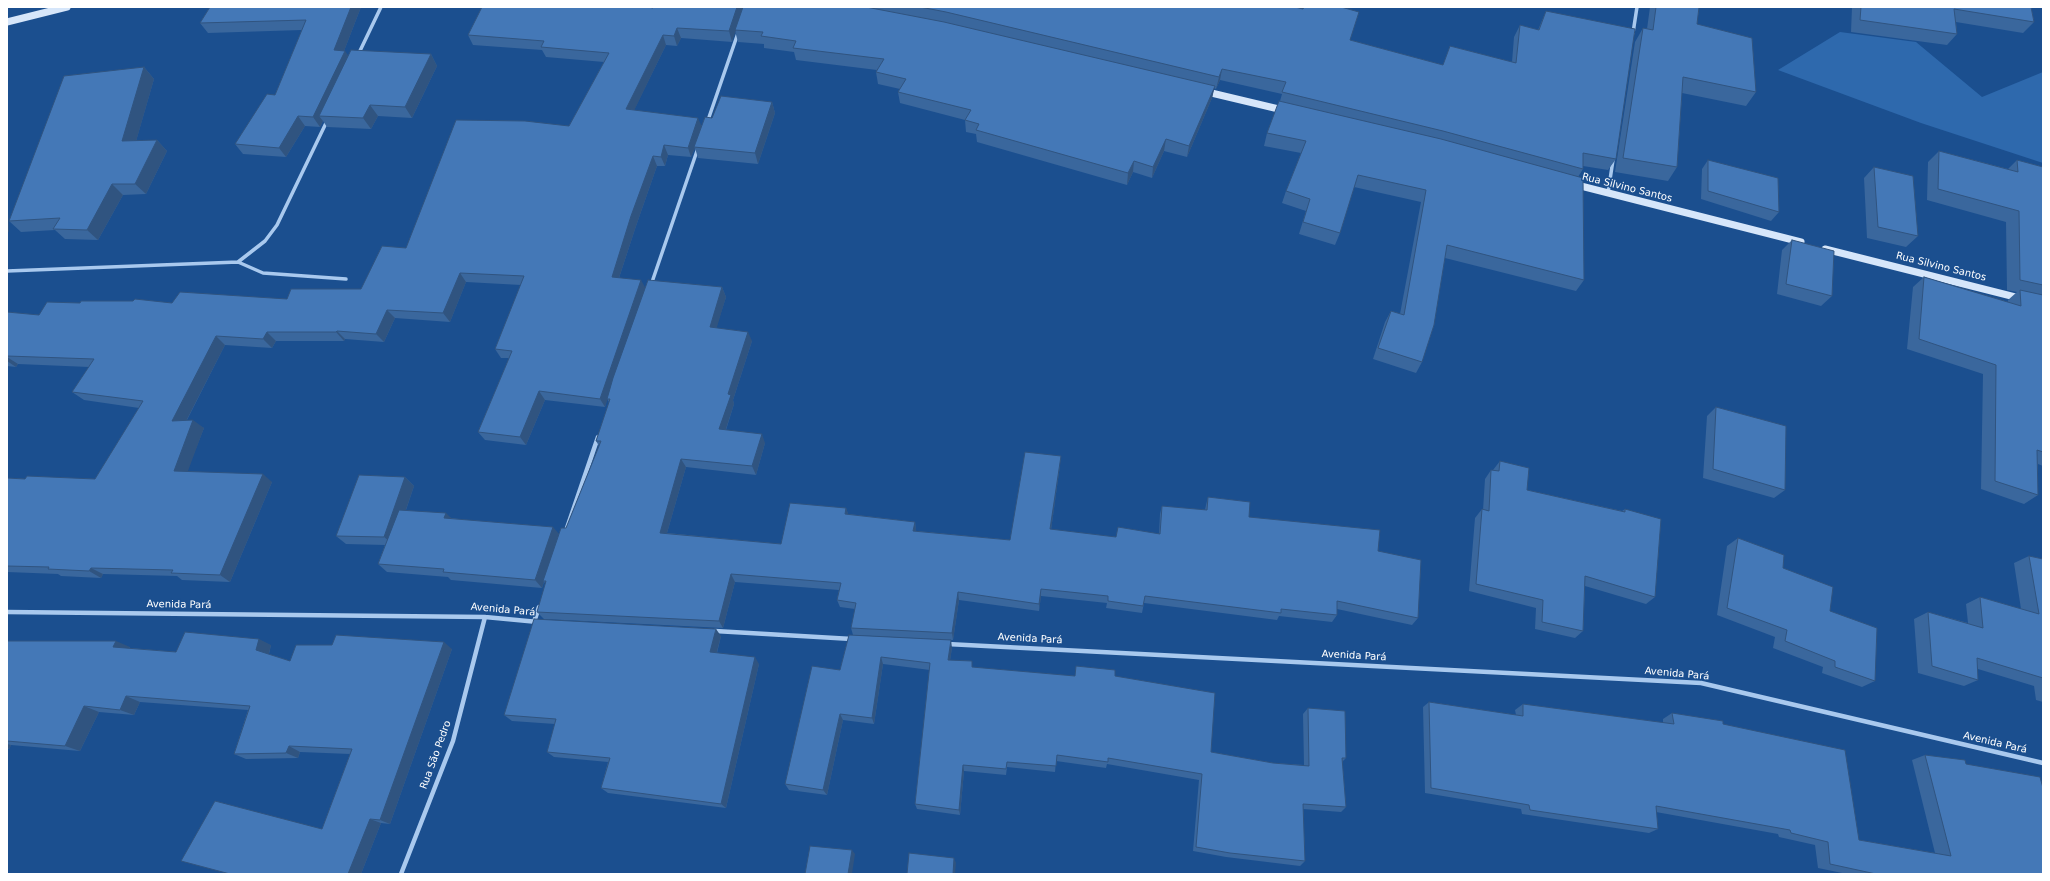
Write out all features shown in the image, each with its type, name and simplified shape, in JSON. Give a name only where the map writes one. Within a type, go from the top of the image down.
[{"type":"street","points":[[7,22],[67,7]]},
{"type":"street","points":[[354,63],[381,7]]},
{"type":"street","points":[[1632,38],[1637,7]]},
{"type":"street","points":[[706,127],[739,30]]},
{"type":"street","points":[[1199,90],[1291,112]]},
{"type":"street","points":[[238,262],[265,241],[277,225],[328,120]]},
{"type":"street","points":[[648,292],[700,142]]},
{"type":"street","points":[[1608,194],[1614,155]]},
{"type":"street","name":"Rua Silvino Santos","points":[[1563,182],[2043,304]]},
{"type":"street","points":[[7,271],[238,262],[263,273],[346,280]]},
{"type":"street","points":[[563,540],[599,435]]},
{"type":"street","points":[[534,622],[542,600]]},
{"type":"street","name":"Avenida Pará","points":[[7,612],[486,617],[542,622]]},
{"type":"street","name":"Rua São Pedro","points":[[401,874],[453,741],[486,617]]},
{"type":"street","points":[[709,631],[859,639]]},
{"type":"street","name":"Avenida Pará","points":[[939,643],[1701,683],[2043,764]]},
{"type":"shaded area","points":[[1840,32],[1916,42],[1982,97],[2043,72],[2043,163],[1921,123],[1778,70]]},
{"type":"building","points":[[210,7],[351,7],[334,50],[345,51],[313,117],[298,116],[279,148],[235,144],[267,94],[275,95],[306,20],[200,23]]},
{"type":"building","points":[[482,7],[737,7],[729,31],[677,28],[674,36],[663,35],[626,109],[698,118],[688,148],[664,145],[661,157],[653,156],[631,216],[612,277],[641,280],[600,399],[539,391],[520,437],[478,432],[512,351],[495,349],[524,276],[460,273],[443,313],[387,310],[376,334],[337,331],[267,332],[263,339],[216,336],[172,421],[193,420],[174,471],[263,474],[220,575],[171,573],[173,570],[91,568],[89,571],[48,569],[49,567],[7,566],[7,478],[25,479],[27,476],[95,479],[143,401],[72,392],[94,359],[7,356],[7,312],[39,315],[47,302],[80,303],[81,301],[133,301],[135,299],[172,303],[180,292],[287,299],[291,289],[361,289],[382,246],[406,248],[456,120],[525,121],[569,126],[609,53],[541,47],[544,41],[468,35]]},
{"type":"building","points":[[743,7],[866,7],[944,22],[1215,86],[1189,146],[1166,139],[1153,167],[1134,161],[1128,173],[976,130],[979,124],[965,120],[971,110],[898,92],[906,79],[876,72],[884,59],[793,48],[796,41],[761,36],[763,32],[735,30]]},
{"type":"building","points":[[920,7],[1295,7],[1303,9],[1304,7],[1341,7],[1359,12],[1350,40],[1443,65],[1450,46],[1516,63],[1520,25],[1539,30],[1546,11],[1635,29],[1616,159],[1583,153],[1583,169],[1443,131],[1282,92],[1286,82],[1222,69],[1219,77]]},
{"type":"building","points":[[1656,7],[1699,7],[1697,24],[1752,38],[1756,92],[1683,77],[1677,167],[1623,158],[1643,28],[1653,30]]},
{"type":"building","points":[[1861,7],[2031,7],[2034,22],[1954,9],[1957,34],[1860,20]]},
{"type":"building","points":[[351,50],[431,54],[405,107],[370,105],[363,118],[319,116]]},
{"type":"building","points":[[144,67],[122,141],[157,140],[135,184],[112,184],[87,230],[53,229],[60,218],[9,221],[64,76]]},
{"type":"building","points":[[721,96],[772,102],[755,153],[694,147],[705,117],[712,118]]},
{"type":"building","points":[[1279,101],[1441,139],[1583,178],[1584,280],[1447,245],[1434,325],[1422,362],[1378,348],[1391,311],[1404,315],[1426,190],[1358,175],[1340,233],[1303,222],[1310,199],[1286,191],[1306,141],[1267,133]]},
{"type":"building","points":[[1939,151],[2018,172],[2017,160],[2043,167],[2043,285],[2020,280],[2019,211],[1938,189]]},
{"type":"building","points":[[1708,160],[1778,178],[1779,212],[1708,191]]},
{"type":"building","points":[[1874,167],[1913,176],[1918,236],[1878,227]]},
{"type":"building","points":[[1792,240],[1834,251],[1832,296],[1786,284]]},
{"type":"building","points":[[1924,277],[2021,306],[2020,290],[2043,295],[2043,452],[2037,450],[2038,495],[1995,481],[1996,365],[1919,339]]},
{"type":"building","points":[[648,280],[722,287],[710,327],[748,332],[728,394],[731,395],[719,429],[762,434],[752,466],[681,459],[660,533],[781,544],[790,503],[846,508],[845,514],[915,522],[913,531],[1010,540],[1025,452],[1061,456],[1050,529],[1116,537],[1118,527],[1160,534],[1162,506],[1207,510],[1208,497],[1250,502],[1249,517],[1380,530],[1378,551],[1421,560],[1418,618],[1337,601],[1337,615],[1281,609],[1281,613],[1145,596],[1143,606],[1108,601],[1108,596],[1041,589],[1039,604],[958,592],[952,633],[851,628],[856,603],[837,600],[841,583],[731,574],[719,621],[537,612],[546,581],[543,581],[561,528],[566,528],[601,441],[596,441],[610,399],[607,399],[613,378]]},
{"type":"building","points":[[1716,407],[1786,426],[1785,490],[1713,469]]},
{"type":"building","points":[[1500,461],[1529,468],[1527,490],[1625,512],[1625,509],[1661,519],[1655,597],[1585,576],[1583,631],[1542,622],[1543,600],[1476,584],[1482,509],[1489,511],[1491,470],[1499,471]]},
{"type":"building","points":[[359,475],[405,477],[384,537],[336,536]]},
{"type":"building","points":[[399,510],[446,513],[444,518],[553,527],[535,580],[443,572],[444,569],[378,564]]},
{"type":"building","points":[[1738,538],[1784,555],[1783,568],[1833,587],[1830,611],[1877,628],[1875,681],[1835,667],[1835,661],[1785,641],[1787,630],[1727,608]]},
{"type":"building","points":[[2029,556],[2043,559],[2043,678],[1977,658],[1978,680],[1932,666],[1928,612],[1983,628],[1980,597],[2039,614]]},
{"type":"building","points":[[534,619],[716,629],[710,652],[755,657],[721,804],[601,788],[610,758],[547,752],[556,719],[504,715]]},
{"type":"building","points":[[185,632],[259,639],[256,650],[290,661],[296,645],[332,645],[336,635],[444,642],[380,820],[370,819],[348,874],[230,874],[181,861],[215,801],[322,829],[352,749],[289,746],[286,753],[234,754],[250,706],[126,696],[120,710],[84,706],[65,746],[7,741],[7,641],[116,641],[113,647],[176,652]]},
{"type":"building","points":[[849,635],[951,640],[948,660],[972,661],[972,667],[1075,676],[1076,666],[1115,670],[1115,676],[1215,693],[1211,752],[1273,763],[1309,766],[1308,708],[1345,711],[1346,758],[1342,758],[1346,807],[1303,804],[1305,861],[1230,853],[1196,847],[1202,774],[1108,758],[1108,762],[1057,755],[1056,766],[1007,762],[1006,769],[963,765],[959,810],[915,804],[930,663],[881,657],[872,718],[840,714],[823,790],[785,784],[812,666],[840,670]]},
{"type":"building","points":[[1429,702],[1523,716],[1523,704],[1674,724],[1672,713],[1723,721],[1723,724],[1845,750],[1859,840],[1951,856],[1925,755],[1965,760],[1966,764],[2040,777],[2043,788],[2043,874],[1876,874],[1830,864],[1828,842],[1791,833],[1790,830],[1656,806],[1658,829],[1530,810],[1529,805],[1431,788]]},
{"type":"building","points":[[810,846],[852,850],[848,874],[805,874]]},
{"type":"building","points":[[909,853],[954,858],[953,874],[907,874]]}]
